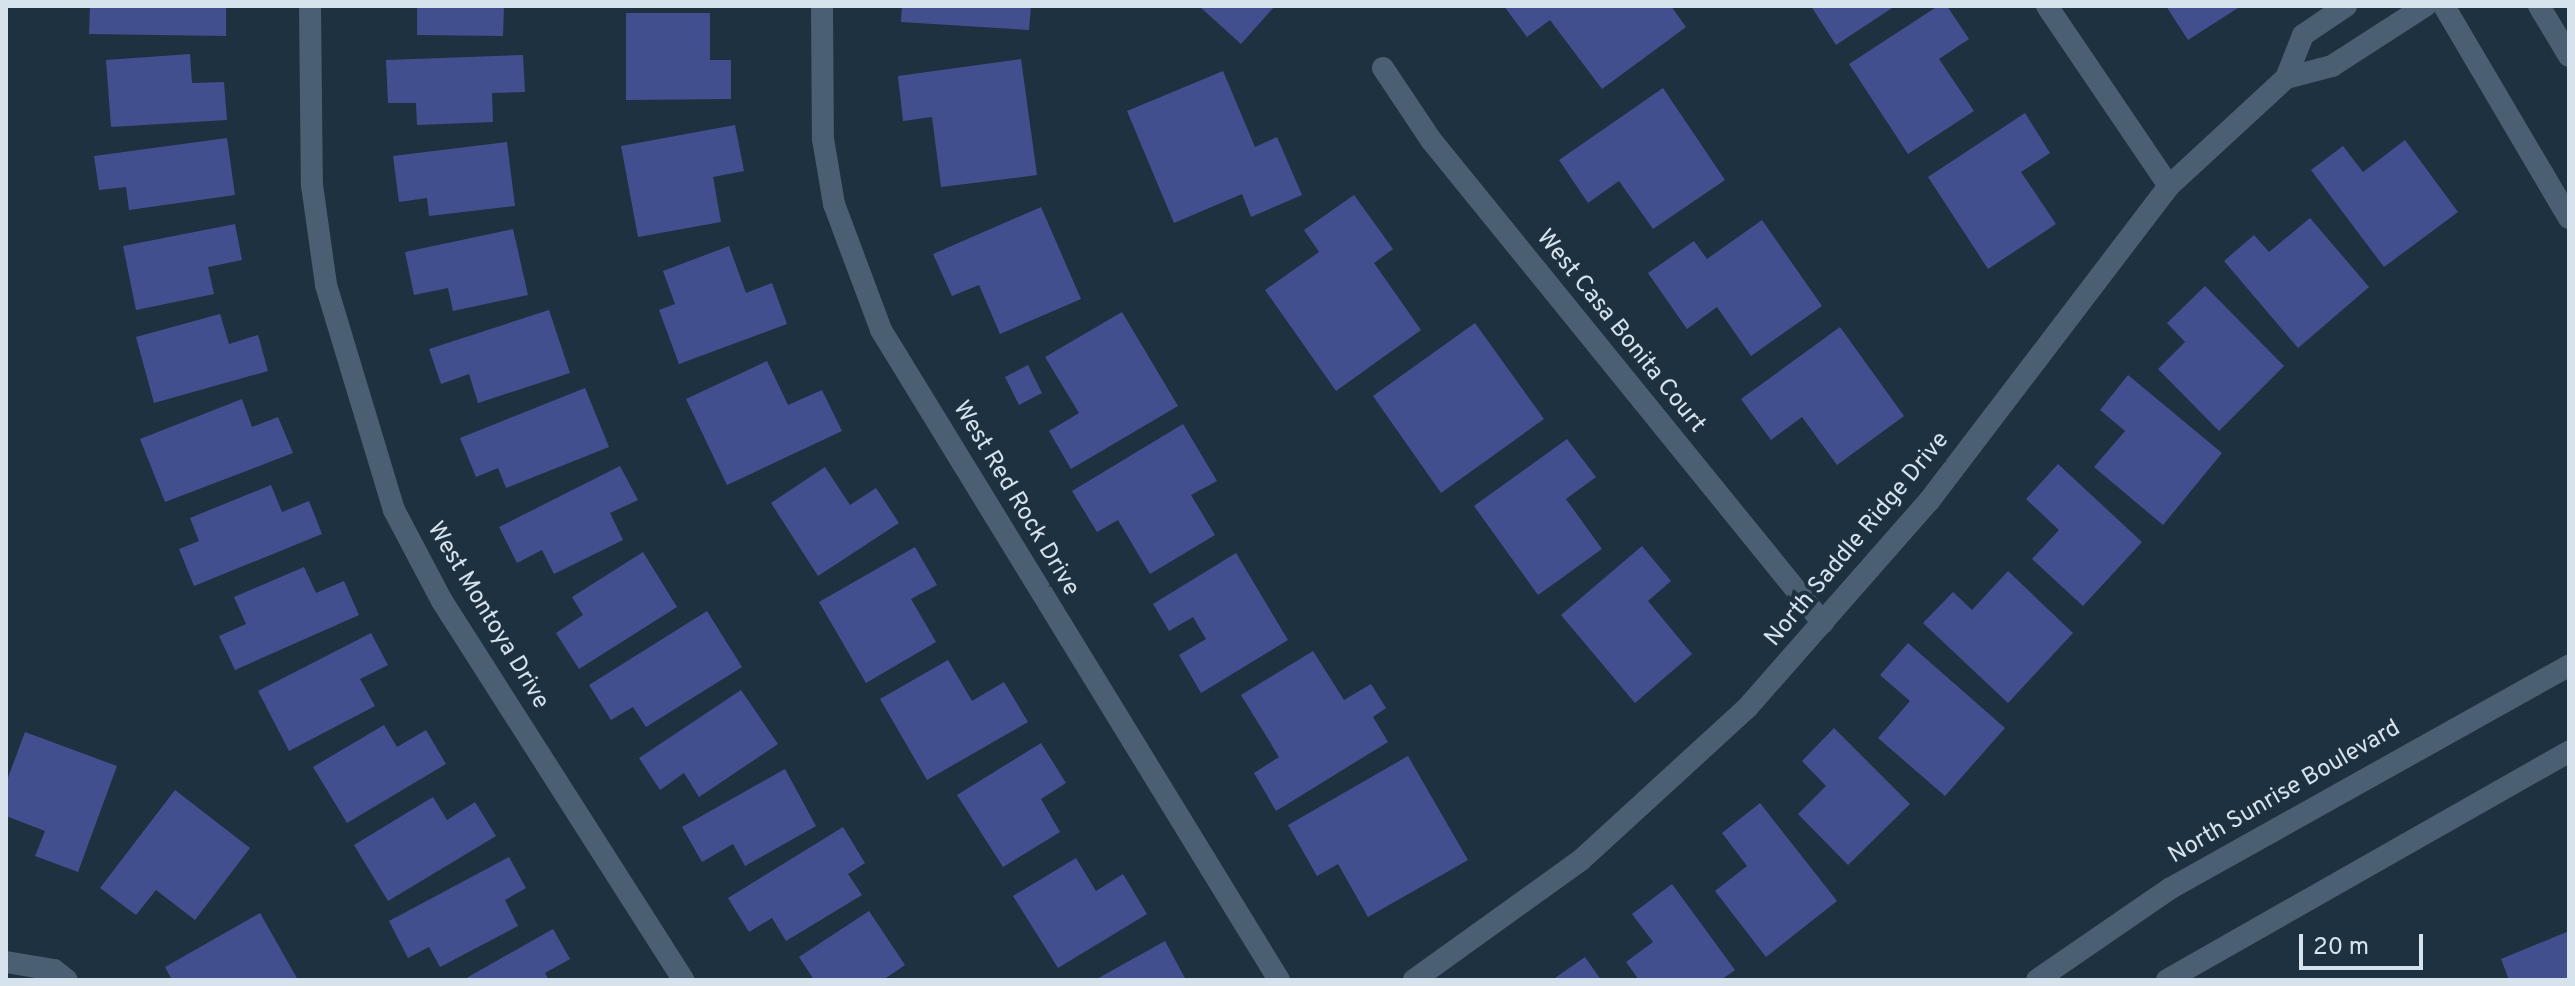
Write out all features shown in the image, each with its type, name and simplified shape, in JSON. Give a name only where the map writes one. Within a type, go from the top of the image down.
[{"type":"street","name":"West Montoya Drive","points":[[310,6],[312,185],[326,285],[394,510],[442,601],[683,980]]},
{"type":"street","name":"West Red Rock Drive","points":[[822,6],[823,139],[834,204],[881,330],[1279,980]]},
{"type":"street","points":[[2047,6],[2169,186]]},
{"type":"street","name":"North Saddle Ridge Drive","points":[[1414,980],[1581,860],[1747,708],[1929,501],[2169,186],[2286,78],[2303,35],[2346,6]]},
{"type":"street","name":"North Saddle Ridge Drive","points":[[2286,78],[2332,66],[2425,6]]},
{"type":"street","points":[[2444,6],[2569,218]]},
{"type":"street","points":[[2539,6],[2569,56]]},
{"type":"street","name":"West Casa Bonita Court","points":[[1383,68],[1431,140],[1823,623]]},
{"type":"street","name":"North Sunrise Boulevard","points":[[2037,980],[2171,888],[2569,666]]},
{"type":"street","points":[[2167,980],[2213,948],[2569,752]]},
{"type":"street","points":[[6,962],[54,970],[67,980]]},
{"type":"building","points":[[90,6],[226,6],[226,36],[89,34]]},
{"type":"building","points":[[417,6],[504,6],[503,36],[417,35]]},
{"type":"building","points":[[902,6],[1031,6],[1029,30],[901,22]]},
{"type":"building","points":[[1199,6],[1275,6],[1241,44]]},
{"type":"building","points":[[1504,6],[1671,6],[1686,27],[1602,89],[1550,20],[1527,37]]},
{"type":"building","points":[[1811,6],[1895,6],[1836,45]]},
{"type":"building","points":[[1938,6],[1947,6],[1969,39],[1939,59],[1974,111],[1908,154],[1849,64]]},
{"type":"building","points":[[2166,6],[2241,6],[2188,40]]},
{"type":"building","points":[[626,13],[710,13],[710,60],[731,60],[731,99],[626,100]]},
{"type":"building","points":[[190,54],[192,83],[224,82],[227,120],[111,127],[106,60]]},
{"type":"building","points":[[523,55],[525,92],[492,93],[493,122],[417,125],[416,103],[388,103],[386,60]]},
{"type":"building","points":[[1021,59],[1037,175],[941,187],[932,117],[903,121],[898,76]]},
{"type":"building","points":[[1223,71],[1255,147],[1277,137],[1302,195],[1251,217],[1242,194],[1174,223],[1127,111]]},
{"type":"building","points":[[1663,88],[1725,180],[1653,229],[1619,181],[1588,203],[1559,160]]},
{"type":"building","points":[[2025,113],[2050,153],[2021,172],[2056,224],[1988,269],[1928,177]]},
{"type":"building","points":[[735,125],[744,171],[713,177],[721,222],[638,237],[621,146]]},
{"type":"building","points":[[227,138],[235,195],[129,210],[126,187],[99,190],[94,156]]},
{"type":"building","points":[[2405,140],[2458,212],[2384,267],[2311,170],[2343,146],[2363,172]]},
{"type":"building","points":[[507,142],[515,206],[429,216],[427,198],[399,202],[393,156]]},
{"type":"building","points":[[1354,195],[1393,249],[1374,263],[1421,330],[1336,391],[1265,290],[1319,252],[1304,230]]},
{"type":"building","points":[[1041,207],[1081,299],[1000,334],[979,285],[952,296],[933,254]]},
{"type":"building","points":[[2310,218],[2369,287],[2298,348],[2224,261],[2254,235],[2269,252]]},
{"type":"building","points":[[1762,220],[1822,306],[1751,356],[1717,307],[1687,329],[1648,273],[1694,241],[1707,259]]},
{"type":"building","points":[[235,224],[242,260],[208,267],[214,294],[136,310],[123,246]]},
{"type":"building","points":[[513,229],[528,295],[453,311],[448,288],[414,295],[405,252]]},
{"type":"building","points":[[729,246],[746,293],[772,283],[787,324],[679,364],[659,310],[675,304],[663,271]]},
{"type":"building","points":[[2205,286],[2284,366],[2219,431],[2158,369],[2185,342],[2167,323]]},
{"type":"building","points":[[549,310],[570,373],[478,403],[469,374],[441,384],[429,349]]},
{"type":"building","points":[[1122,312],[1178,406],[1071,469],[1049,431],[1079,413],[1045,357]]},
{"type":"building","points":[[220,314],[229,344],[258,335],[268,371],[154,403],[136,337]]},
{"type":"building","points":[[1475,323],[1544,419],[1441,493],[1373,396]]},
{"type":"building","points":[[1840,327],[1904,416],[1837,465],[1802,417],[1771,440],[1741,399]]},
{"type":"building","points":[[767,361],[788,405],[822,390],[842,431],[727,485],[686,399]]},
{"type":"building","points":[[1028,365],[1042,393],[1019,405],[1005,377]]},
{"type":"building","points":[[2128,375],[2222,453],[2163,525],[2094,467],[2125,431],[2100,410]]},
{"type":"building","points":[[585,388],[609,447],[506,488],[498,468],[476,477],[460,438]]},
{"type":"building","points":[[242,399],[252,427],[278,417],[293,453],[165,502],[140,439]]},
{"type":"building","points":[[1183,424],[1217,481],[1191,495],[1215,535],[1150,574],[1118,520],[1097,532],[1072,491]]},
{"type":"building","points":[[1567,439],[1596,477],[1566,499],[1602,549],[1538,595],[1474,506]]},
{"type":"building","points":[[2058,464],[2142,542],[2083,606],[2032,559],[2059,530],[2026,499]]},
{"type":"building","points":[[620,466],[638,500],[610,513],[623,540],[554,574],[542,550],[517,563],[499,527]]},
{"type":"building","points":[[825,467],[850,505],[876,488],[899,523],[818,576],[771,503]]},
{"type":"building","points":[[271,485],[282,512],[309,501],[322,534],[194,586],[179,549],[199,541],[190,518]]},
{"type":"building","points":[[1642,546],[1671,581],[1648,601],[1692,654],[1635,703],[1561,615]]},
{"type":"building","points":[[915,547],[937,585],[911,599],[936,642],[866,683],[819,602]]},
{"type":"building","points":[[643,552],[677,607],[579,669],[556,633],[583,615],[572,597]]},
{"type":"building","points":[[1236,553],[1288,640],[1201,693],[1179,655],[1206,639],[1193,617],[1169,631],[1153,604]]},
{"type":"building","points":[[304,567],[316,593],[344,581],[359,615],[235,670],[219,636],[246,624],[234,597]]},
{"type":"building","points":[[2008,571],[2073,633],[2008,703],[1923,623],[1953,592],[1972,610]]},
{"type":"building","points":[[707,611],[742,667],[646,727],[633,707],[611,720],[589,685]]},
{"type":"building","points":[[371,633],[388,665],[360,679],[375,706],[289,751],[258,691]]},
{"type":"building","points":[[1908,643],[2005,728],[1945,796],[1878,738],[1910,701],[1880,675]]},
{"type":"building","points":[[1313,651],[1344,700],[1371,684],[1386,708],[1373,717],[1388,742],[1276,811],[1254,773],[1279,757],[1241,695]]},
{"type":"building","points":[[948,660],[972,701],[1004,682],[1028,722],[927,780],[880,699]]},
{"type":"building","points":[[741,690],[778,744],[699,797],[684,773],[660,790],[639,758]]},
{"type":"building","points":[[384,725],[397,747],[426,730],[446,764],[347,823],[313,767]]},
{"type":"building","points":[[1834,728],[1910,804],[1848,865],[1798,814],[1826,786],[1802,761]]},
{"type":"building","points":[[25,732],[117,766],[78,872],[35,856],[45,831],[6,816],[6,783]]},
{"type":"building","points":[[1041,743],[1066,783],[1041,799],[1060,832],[1003,867],[957,795]]},
{"type":"building","points":[[1408,756],[1468,860],[1368,917],[1338,864],[1317,876],[1288,825]]},
{"type":"building","points":[[785,769],[816,826],[745,866],[733,844],[702,862],[682,827]]},
{"type":"building","points":[[175,790],[250,848],[195,920],[156,890],[136,915],[100,888]]},
{"type":"building","points":[[433,797],[447,820],[475,802],[496,836],[388,901],[354,845]]},
{"type":"building","points":[[1760,803],[1837,901],[1766,957],[1715,891],[1747,866],[1722,833]]},
{"type":"building","points":[[843,827],[865,863],[848,874],[862,895],[786,941],[772,918],[749,932],[728,898]]},
{"type":"building","points":[[509,857],[526,888],[505,900],[518,926],[440,967],[429,947],[408,958],[389,921]]},
{"type":"building","points":[[1076,858],[1096,891],[1123,874],[1147,914],[1058,968],[1013,896]]},
{"type":"building","points":[[1672,884],[1735,970],[1721,980],[1639,980],[1626,962],[1653,942],[1632,914]]},
{"type":"building","points":[[869,911],[905,965],[883,980],[814,980],[799,957]]},
{"type":"building","points":[[260,913],[298,980],[172,980],[165,967]]},
{"type":"building","points":[[553,929],[570,959],[545,973],[549,980],[463,980]]},
{"type":"building","points":[[2569,931],[2569,980],[2509,980],[2501,959]]},
{"type":"building","points":[[1165,941],[1186,980],[1095,980]]},
{"type":"building","points":[[1585,957],[1601,980],[1552,980]]}]
